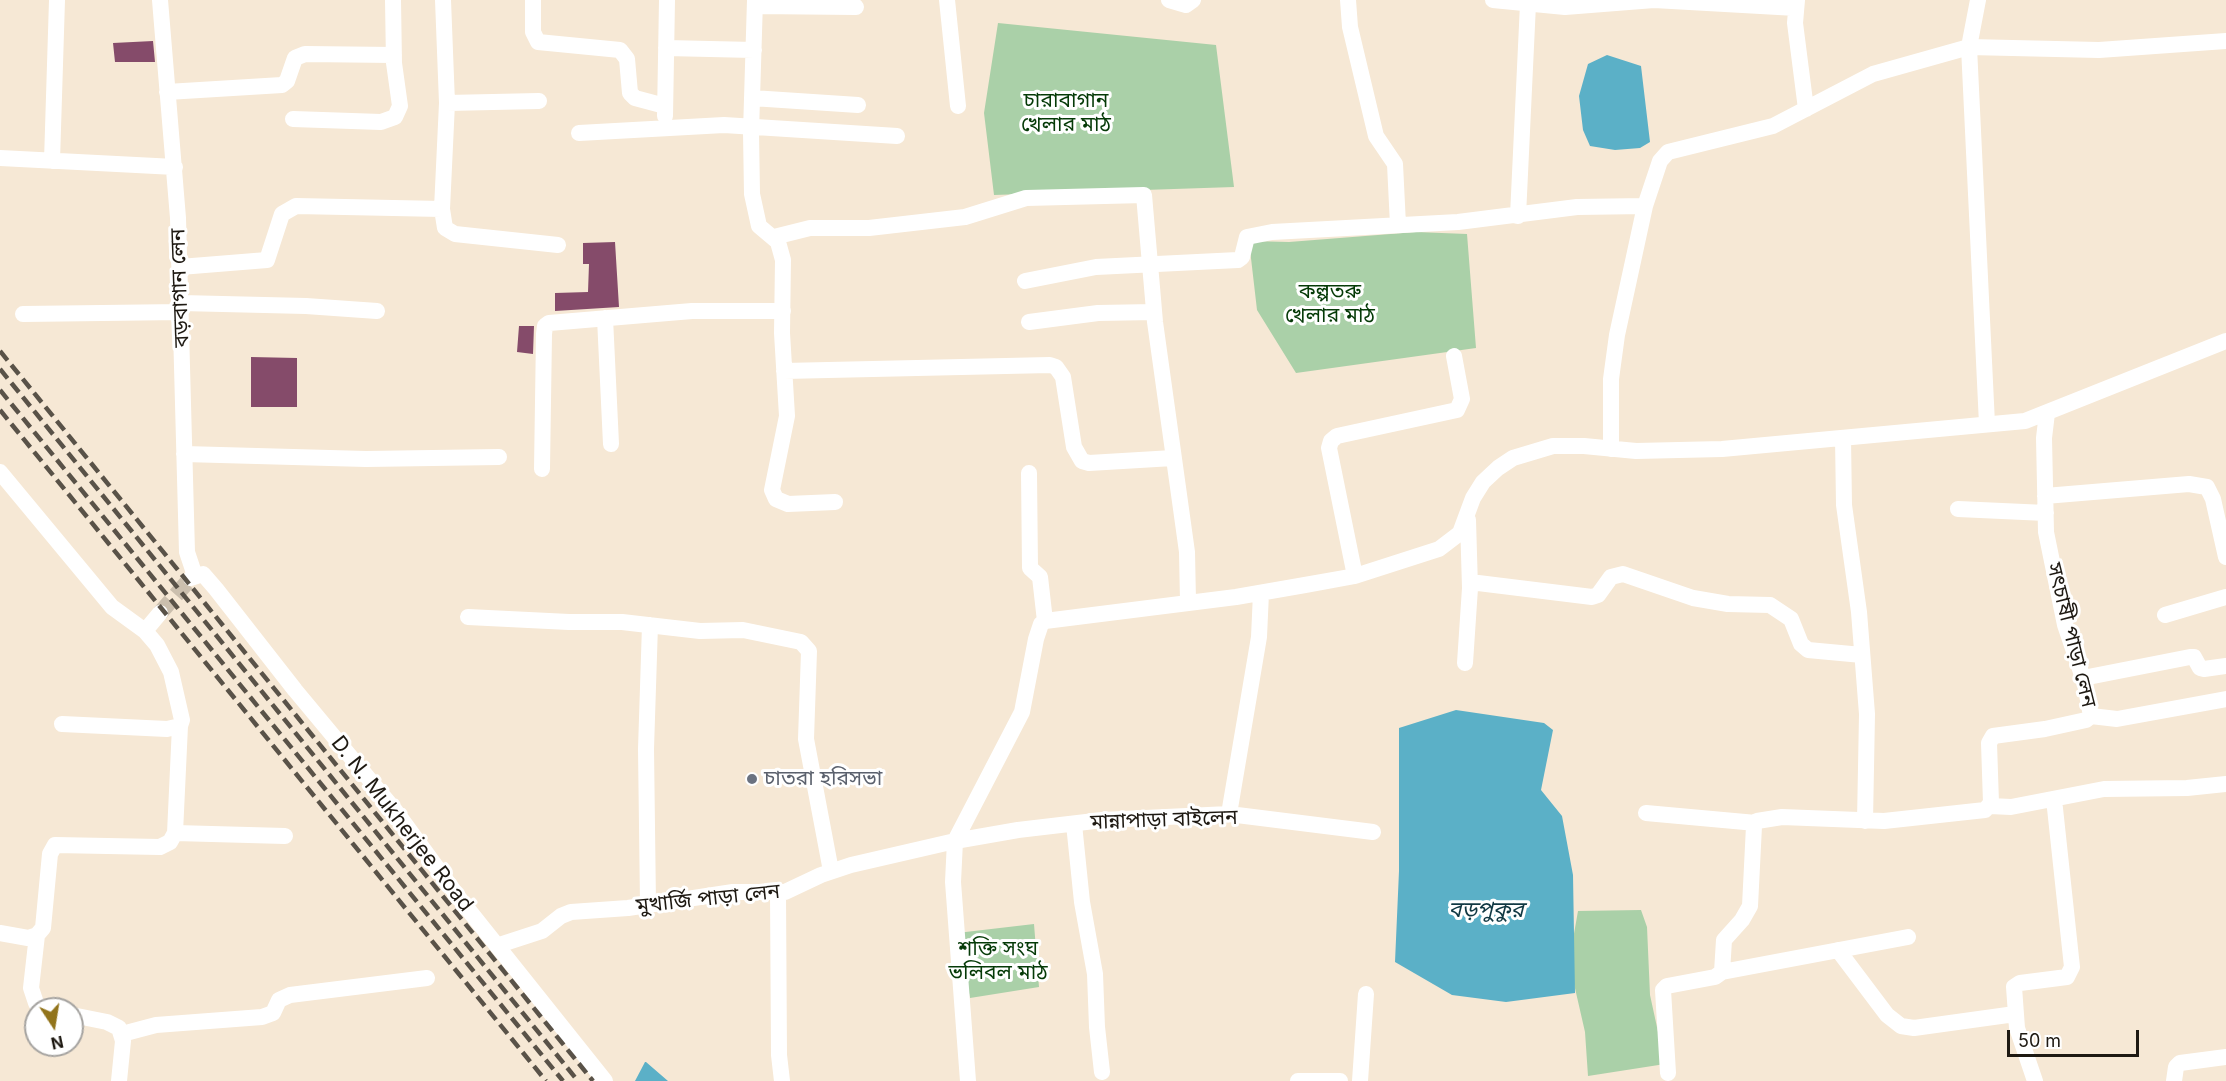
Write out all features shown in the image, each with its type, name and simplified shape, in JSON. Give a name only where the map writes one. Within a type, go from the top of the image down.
[{"type":"street","points":[[52,161],[57,0]]},
{"type":"street","name":"বড়বাগান লেন","points":[[160,0],[175,167],[180,267],[187,552],[193,577]]},
{"type":"street","points":[[293,119],[381,122],[395,117],[400,106],[394,55],[393,0]]},
{"type":"street","points":[[443,0],[447,103],[442,209],[445,228],[455,234],[558,245]]},
{"type":"street","points":[[533,0],[533,32],[538,42],[620,50],[627,60],[630,93],[635,98],[665,106]]},
{"type":"street","points":[[665,130],[667,0]]},
{"type":"street","points":[[947,0],[958,106]]},
{"type":"street","points":[[1169,0],[1186,5],[1193,0]]},
{"type":"street","points":[[1348,0],[1350,27],[1374,128],[1381,144],[1395,164],[1398,225]]},
{"type":"street","points":[[1493,0],[1582,8],[1605,3],[1678,0],[1797,4],[1806,109]]},
{"type":"street","points":[[1978,0],[1969,46],[1987,424]]},
{"type":"street","points":[[836,502],[788,504],[780,502],[773,495],[772,486],[787,416],[784,371],[783,260],[780,247],[774,237],[759,226],[756,219],[751,172],[755,3],[856,7]]},
{"type":"street","points":[[1518,216],[1528,4]]},
{"type":"street","points":[[1611,449],[1612,358],[1645,206],[1660,161],[1668,152],[1773,126],[1832,93],[1873,74],[1969,46],[2099,50],[2226,41]]},
{"type":"street","points":[[666,48],[754,50]]},
{"type":"street","points":[[167,92],[282,85],[287,81],[295,58],[305,54],[394,55]]},
{"type":"street","points":[[752,98],[858,105]]},
{"type":"street","points":[[447,103],[539,101]]},
{"type":"street","points":[[579,133],[724,125],[897,136]]},
{"type":"street","points":[[0,159],[175,167]]},
{"type":"street","points":[[774,237],[810,228],[869,228],[965,217],[1026,198],[1141,194],[1147,200],[1149,265],[1187,552],[1188,602]]},
{"type":"street","points":[[180,267],[267,260],[282,214],[296,206],[442,209]]},
{"type":"street","points":[[1025,281],[1074,270],[1238,260],[1242,257],[1247,237],[1255,234],[1308,228],[1398,225],[1518,216],[1577,207],[1645,206]]},
{"type":"street","points":[[23,314],[306,306],[377,311]]},
{"type":"street","points":[[542,469],[545,326],[555,320],[692,310],[783,311]]},
{"type":"street","points":[[1029,322],[1098,313],[1154,312]]},
{"type":"street","points":[[605,318],[611,444]]},
{"type":"street","points":[[968,1081],[953,882],[955,841],[1022,712],[1036,639],[1041,624],[1045,621],[1261,593],[1354,576],[1447,545],[1460,533],[1483,482],[1513,458],[1553,446],[1570,445],[1611,449],[1722,449],[2025,421],[2226,341]]},
{"type":"street","points":[[1354,576],[1329,448],[1331,441],[1337,436],[1457,410],[1462,399],[1454,356]]},
{"type":"street","points":[[784,371],[1050,365],[1056,367],[1063,377],[1074,447],[1082,461],[1089,463],[1173,458]]},
{"type":"street","name":"সৎচাষী পাড়া লেন","points":[[1990,806],[1989,743],[1994,736],[2045,729],[2086,720],[2091,716],[2083,678],[2066,625],[2048,544],[2047,413]]},
{"type":"street","points":[[1843,438],[1844,505],[1855,582],[1867,714],[1865,821]]},
{"type":"street","points":[[184,454],[366,459],[499,457]]},
{"type":"street","points":[[0,472],[112,607],[145,631],[157,645],[171,672],[182,720],[175,833],[170,842],[160,847],[55,845],[50,854],[43,928],[37,935],[28,938],[0,933]]},
{"type":"street","points":[[1029,473],[1030,568],[1040,577],[1045,621]]},
{"type":"street","points":[[1958,509],[2046,505],[2189,484],[2207,487],[2213,499],[2226,557]]},
{"type":"street","points":[[1464,663],[1470,582],[1468,513]]},
{"type":"street","points":[[1470,582],[1592,597],[1598,595],[1611,577],[1623,574],[1693,598],[1728,604],[1773,606],[1791,619],[1802,644],[1808,650],[1862,654]]},
{"type":"street","name":"D. N. Mukherjee Road","points":[[193,577],[204,575],[216,589],[605,1081]]},
{"type":"street","points":[[1228,814],[1257,648],[1261,593]]},
{"type":"street","points":[[2165,615],[2226,597]]},
{"type":"street","points":[[145,631],[160,613]]},
{"type":"street","points":[[468,617],[569,622],[622,621],[700,631],[759,632],[801,642],[807,646],[805,731],[831,871]]},
{"type":"street","points":[[648,904],[646,749],[650,625]]},
{"type":"street","points":[[2083,678],[2190,657],[2194,657],[2200,668],[2204,669],[2226,666]]},
{"type":"street","points":[[2091,716],[2117,719],[2226,699]]},
{"type":"street","points":[[62,724],[167,729],[180,726]]},
{"type":"street","points":[[1722,972],[1724,940],[1742,920],[1750,906],[1756,823],[1759,819],[1782,817],[1865,821],[1985,810],[1990,806],[2011,807],[2104,789],[2187,788],[2226,784]]},
{"type":"street","points":[[2035,1081],[2015,1014],[2013,991],[2016,984],[2062,979],[2071,972],[2054,799]]},
{"type":"street","points":[[1646,813],[1756,823]]},
{"type":"street","name":"মান্নাপাড়া বাইলেন","points":[[955,841],[1074,824],[1228,814],[1373,832]]},
{"type":"street","points":[[1074,824],[1082,902],[1095,974],[1102,1072]]},
{"type":"street","points":[[175,833],[285,836]]},
{"type":"street","name":"মুখার্জি পাড়া লেন","points":[[499,945],[542,931],[561,916],[571,912],[733,892],[778,893],[796,888],[831,871],[955,841]]},
{"type":"street","points":[[778,893],[778,1055],[782,1081]]},
{"type":"street","points":[[34,997],[31,988],[37,935]]},
{"type":"street","points":[[1668,1078],[1665,987],[1715,977],[1722,972],[1908,937]]},
{"type":"street","points":[[1838,950],[1887,1015],[1901,1026],[1914,1028],[2015,1014]]},
{"type":"street","points":[[122,1034],[156,1025],[262,1017],[273,1012],[279,1000],[290,995],[427,978]]},
{"type":"street","points":[[1360,1081],[1366,994]]},
{"type":"street","points":[[84,1018],[114,1024],[122,1034],[119,1081]]},
{"type":"street","points":[[2174,1081],[2176,1067],[2180,1063],[2226,1057]]},
{"type":"street","points":[[1298,1081],[1340,1081]]},
{"type":"green space","name":"চারাবাগান খেলার মাঠ","points":[[998,23],[1216,45],[1234,187],[994,195],[984,113]]},
{"type":"green space","name":"কল্পতরু খেলার মাঠ","points":[[1416,232],[1467,234],[1476,348],[1296,373],[1257,310],[1249,241],[1289,242]]},
{"type":"green space","points":[[1641,910],[1647,927],[1650,995],[1665,1064],[1588,1076],[1585,1032],[1569,962],[1578,911]]},
{"type":"green space","name":"শক্তি সংঘ ভলিবল মাঠ","points":[[1034,924],[1039,987],[970,998],[957,933]]},
{"type":"water","points":[[1607,55],[1641,66],[1650,142],[1640,148],[1615,150],[1590,146],[1583,130],[1579,96],[1588,64]]},
{"type":"water","name":"বড়পুকুর","points":[[1456,710],[1544,723],[1553,730],[1541,790],[1562,816],[1573,875],[1575,993],[1506,1002],[1452,995],[1395,962],[1399,871],[1399,728]]},
{"type":"water","points":[[646,1062],[668,1081],[635,1081]]},
{"type":"building","points":[[153,41],[155,62],[115,62],[113,43]]},
{"type":"building","points":[[615,242],[619,307],[555,311],[555,293],[588,292],[589,264],[583,264],[583,243]]},
{"type":"building","points":[[519,326],[534,326],[533,354],[517,352]]},
{"type":"building","points":[[251,357],[297,358],[297,407],[251,407]]},
{"type":"tunnel","points":[[160,613],[191,578]]},
{"type":"railway","points":[[0,351],[593,1081]]},
{"type":"railway","points":[[0,369],[578,1081]]},
{"type":"railway","points":[[0,390],[563,1081]]},
{"type":"railway","points":[[0,410],[546,1081]]},
{"type":"place","name":"চাতরা হরিসভা","points":[[752,779]]}]
